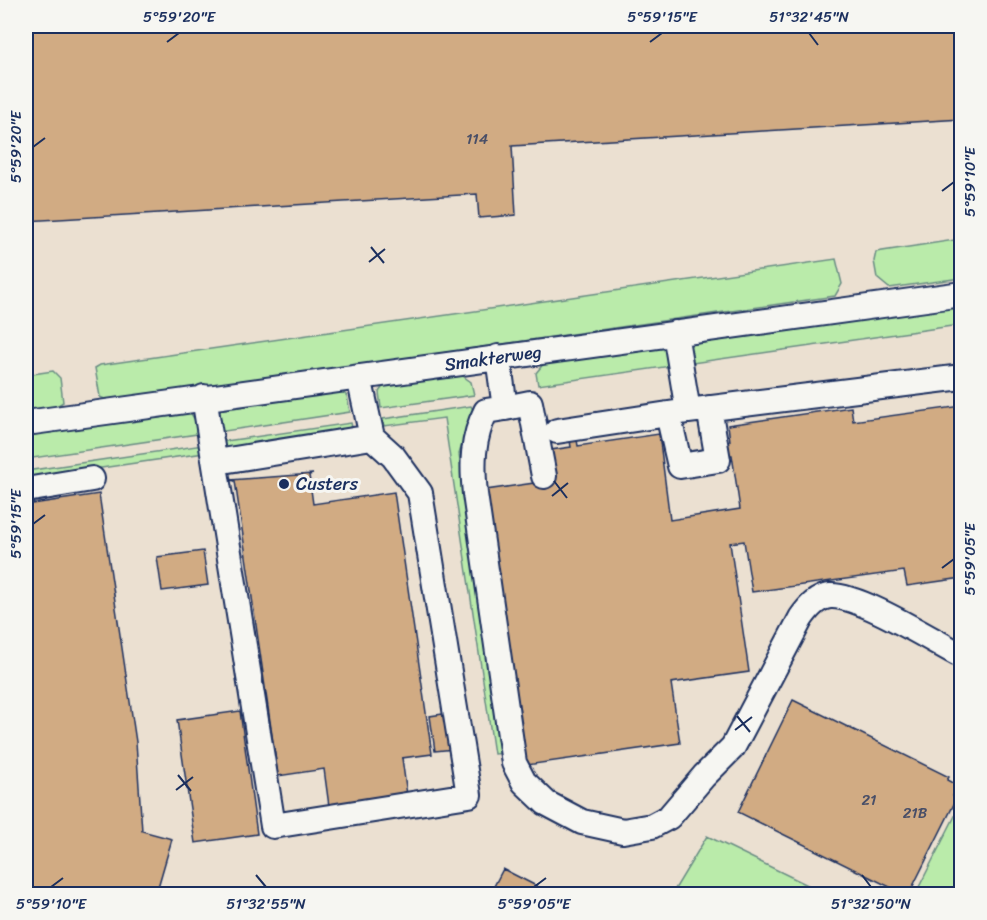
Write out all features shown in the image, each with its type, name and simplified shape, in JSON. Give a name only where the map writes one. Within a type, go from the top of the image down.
[{"type":"street","name":"Smakterweg","points":[[26,423],[962,294]]},
{"type":"street","points":[[675,333],[688,411]]},
{"type":"street","points":[[498,357],[505,408]]},
{"type":"street","points":[[204,397],[273,826],[469,795],[420,493],[393,456],[372,437],[359,377]]},
{"type":"street","points":[[557,431],[688,411],[962,377]]},
{"type":"street","points":[[544,476],[530,403],[486,411],[477,429],[472,460],[514,763],[524,782],[555,808],[582,822],[622,831],[652,826],[669,817],[704,776],[733,747],[801,618],[811,604],[829,596],[861,603],[962,656]]},
{"type":"street","points":[[216,462],[372,437]]},
{"type":"street","points":[[26,490],[92,479]]},
{"type":"shaded area","points":[[26,26],[961,26],[961,894],[26,894]]},
{"type":"green space","points":[[961,239],[961,278],[889,288],[877,278],[874,261],[876,252]]},
{"type":"green space","points":[[836,259],[842,284],[835,296],[109,401],[100,397],[95,368],[100,365]]},
{"type":"green space","points":[[961,301],[961,324],[952,326],[538,385],[536,373],[545,362]]},
{"type":"green space","points":[[53,371],[60,378],[63,402],[52,409],[26,413],[26,375]]},
{"type":"green space","points":[[460,374],[471,382],[474,395],[381,408],[379,392],[384,385]]},
{"type":"green space","points":[[340,390],[347,396],[350,412],[218,432],[215,417],[222,408]]},
{"type":"green space","points":[[471,406],[473,410],[459,454],[506,753],[494,754],[444,418],[384,426],[383,419]]},
{"type":"green space","points":[[190,412],[195,420],[197,434],[26,459],[26,436]]},
{"type":"green space","points":[[351,423],[353,431],[220,450],[219,442]]},
{"type":"green space","points":[[203,445],[204,453],[26,479],[26,471]]},
{"type":"green space","points":[[961,804],[961,886],[957,894],[916,893]]},
{"type":"green space","points":[[707,836],[826,894],[672,894]]},
{"type":"building","points":[[26,26],[962,26],[962,119],[512,146],[516,215],[479,218],[477,194],[26,221]]},
{"type":"building","points":[[962,406],[962,578],[907,586],[904,571],[752,592],[744,541],[730,543],[749,672],[671,683],[680,743],[527,765],[486,490],[555,480],[551,450],[571,447],[570,440],[577,440],[578,446],[659,434],[670,520],[740,509],[732,455],[727,455],[725,442],[730,441],[728,425],[851,407],[853,421]]},
{"type":"building","points":[[313,474],[309,475],[313,504],[394,492],[432,754],[402,758],[407,795],[329,806],[324,769],[278,776],[235,481],[230,480]]},
{"type":"building","points":[[99,494],[136,742],[142,831],[172,839],[156,894],[26,894],[26,505]]},
{"type":"building","points":[[203,551],[208,585],[162,591],[157,557]]},
{"type":"building","points":[[793,700],[949,777],[947,780],[958,786],[953,796],[957,798],[909,894],[904,894],[738,812]]},
{"type":"building","points":[[240,711],[257,834],[195,843],[177,720]]},
{"type":"building","points":[[449,713],[454,749],[435,751],[430,716]]},
{"type":"building","points":[[503,869],[552,894],[490,894]]},
{"type":"place","name":"Custers","points":[[284,484]]}]
